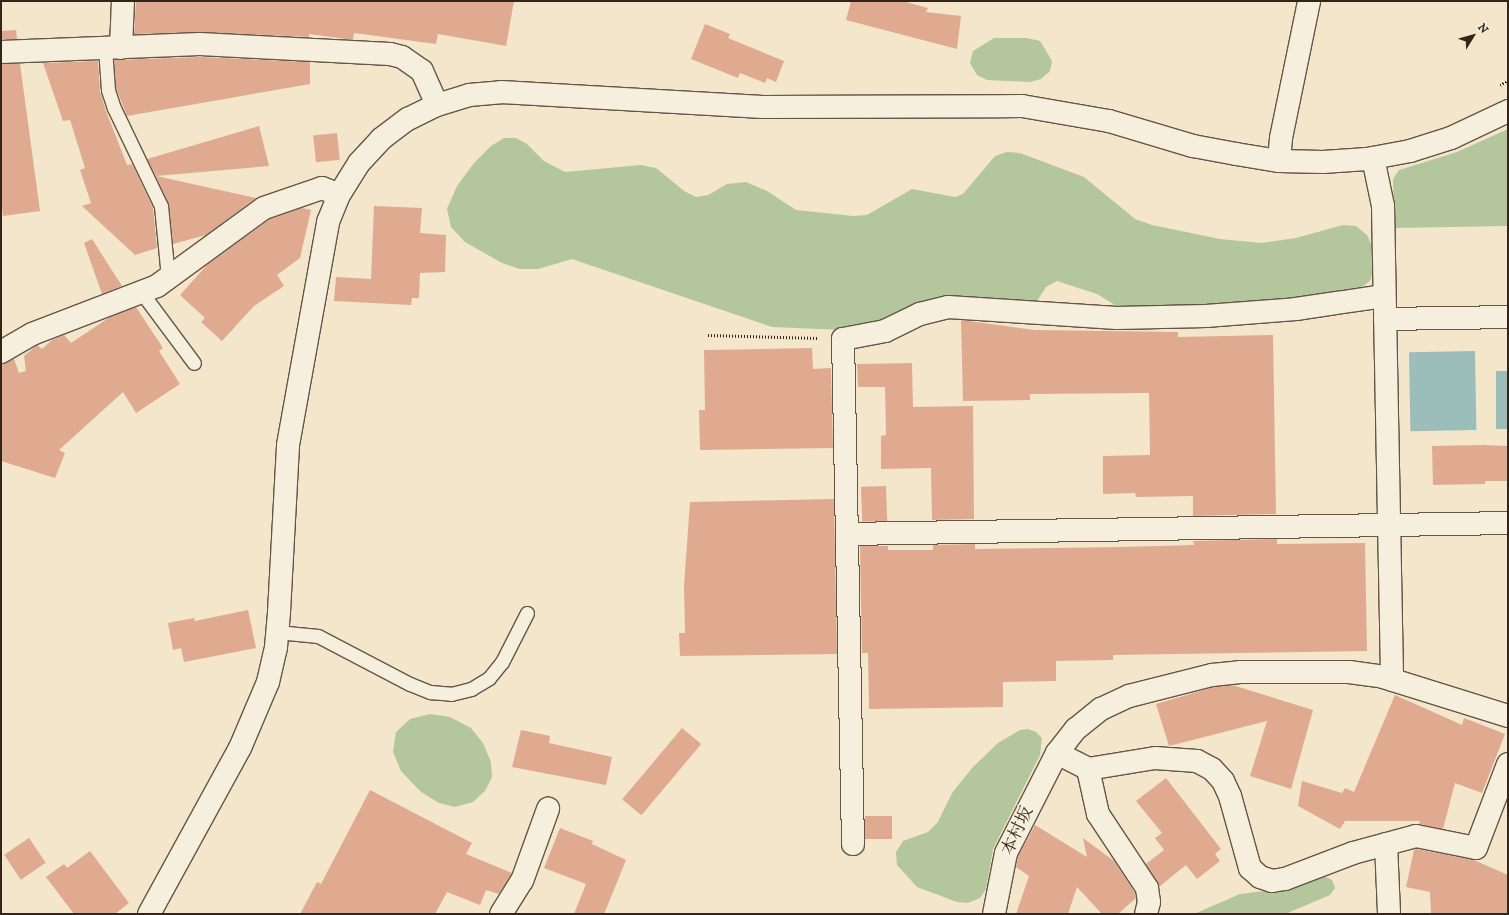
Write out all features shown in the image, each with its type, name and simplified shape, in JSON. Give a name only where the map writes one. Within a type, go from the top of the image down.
[{"type":"street","points":[[113,48],[123,1]]},
{"type":"street","points":[[1279,161],[1281,138],[1309,1]]},
{"type":"street","points":[[1,52],[49,48],[113,48],[206,44],[390,54],[402,57],[422,71],[437,105]]},
{"type":"street","points":[[149,914],[256,716],[268,682],[277,632],[288,445],[321,254],[328,222],[339,194],[359,163],[381,139],[408,119],[437,105],[469,95],[501,92],[763,107],[1022,106],[1066,112],[1109,121],[1193,146],[1279,161],[1323,162],[1373,158],[1451,138],[1508,111]]},
{"type":"street","points":[[1373,158],[1383,206],[1392,680]]},
{"type":"street","points":[[1,352],[32,334],[142,293],[168,278],[264,208],[322,188],[339,194]]},
{"type":"street","points":[[853,844],[843,339],[885,331],[920,314],[948,307],[1116,318],[1199,316],[1296,309],[1384,296]]},
{"type":"street","points":[[1385,319],[1508,317]]},
{"type":"street","points":[[847,534],[1508,523]]},
{"type":"street","name":"本村坂","points":[[994,914],[1006,853],[1057,753],[1076,728],[1101,709],[1129,696],[1184,680],[1240,672],[1366,673],[1508,716]]},
{"type":"street","points":[[1057,753],[1088,769],[1155,758],[1197,761],[1212,768],[1223,781],[1230,796],[1250,868],[1260,877],[1272,881],[1285,879],[1353,853],[1416,836],[1476,848],[1508,764]]},
{"type":"street","points":[[1088,769],[1098,814],[1147,888],[1149,902],[1146,914]]},
{"type":"street","points":[[501,914],[520,885],[548,809]]},
{"type":"street","points":[[1386,844],[1389,914]]},
{"type":"lane","points":[[113,48],[108,90],[114,108],[161,206],[168,278]]},
{"type":"lane","points":[[142,293],[194,363]]},
{"type":"lane","points":[[277,632],[318,636],[410,684],[430,692],[451,694],[471,689],[489,678],[502,662],[528,613]]},
{"type":"path","points":[[708,336],[843,339]]},
{"type":"green space","points":[[994,38],[1027,38],[1040,41],[1052,61],[1050,71],[1041,79],[1030,82],[987,80],[977,75],[970,63],[973,51]]},
{"type":"green space","points":[[1508,129],[1508,226],[1394,228],[1393,179],[1399,170],[1457,152]]},
{"type":"green space","points":[[504,138],[516,138],[527,144],[544,161],[565,172],[641,165],[656,168],[684,191],[696,197],[708,195],[727,184],[746,182],[767,191],[796,210],[853,216],[867,215],[912,189],[955,197],[963,194],[995,156],[1007,152],[1020,153],[1084,177],[1135,219],[1152,225],[1220,239],[1261,243],[1296,238],[1343,225],[1356,226],[1367,235],[1373,248],[1373,272],[1370,281],[1355,292],[1294,300],[1206,307],[1118,307],[1097,294],[1057,281],[1046,287],[1035,304],[882,322],[843,330],[772,327],[572,259],[538,269],[520,269],[502,263],[465,242],[451,227],[447,209],[457,186],[474,163],[491,146]]},
{"type":"green space","points":[[430,714],[450,717],[471,728],[483,743],[491,762],[492,777],[485,791],[473,802],[455,807],[439,803],[421,792],[401,771],[393,752],[396,732],[410,719]]},
{"type":"green space","points":[[1028,729],[1036,732],[1042,738],[1040,755],[993,849],[986,889],[980,898],[968,903],[957,902],[917,887],[897,865],[896,852],[903,841],[928,832],[938,822],[952,793],[973,767],[998,743],[1020,730]]},
{"type":"green space","points":[[1324,876],[1332,880],[1335,888],[1330,895],[1285,914],[1194,914],[1240,894],[1272,890]]},
{"type":"water","points":[[1475,351],[1476,430],[1410,431],[1409,352]]},
{"type":"water","points":[[1496,371],[1508,371],[1508,429],[1496,429]]},
{"type":"building","points":[[136,1],[514,1],[506,46],[438,34],[436,44],[354,33],[353,40],[309,34],[309,37],[201,32],[134,34]]},
{"type":"building","points":[[851,1],[902,1],[928,8],[926,12],[961,16],[957,49],[846,20]]},
{"type":"building","points":[[705,24],[730,34],[728,38],[784,61],[776,82],[767,78],[765,83],[740,73],[738,78],[691,59]]},
{"type":"building","points":[[16,30],[17,39],[1,39],[1,31]]},
{"type":"building","points":[[200,57],[310,62],[310,84],[127,116],[116,88],[114,60]]},
{"type":"building","points":[[98,61],[100,91],[106,111],[127,165],[132,164],[153,208],[157,248],[135,255],[82,206],[91,203],[80,170],[85,168],[70,120],[63,121],[43,63]]},
{"type":"building","points":[[1,64],[20,64],[40,211],[3,216],[1,199]]},
{"type":"building","points":[[259,126],[269,166],[156,176],[147,159]]},
{"type":"building","points":[[337,133],[340,160],[316,162],[313,136]]},
{"type":"building","points":[[156,176],[256,198],[206,235],[173,244],[169,205]]},
{"type":"building","points":[[374,206],[422,208],[420,233],[446,235],[445,272],[420,273],[419,298],[412,298],[411,305],[334,301],[336,277],[371,279]]},
{"type":"building","points":[[302,208],[311,210],[300,258],[277,275],[284,286],[254,306],[222,341],[201,322],[205,318],[180,295],[207,265],[270,219]]},
{"type":"building","points":[[92,239],[122,286],[102,294],[84,243]]},
{"type":"building","points":[[136,307],[163,348],[159,351],[180,384],[136,413],[123,392],[59,450],[65,453],[55,478],[1,461],[1,364],[14,359],[19,373],[26,371],[24,356],[37,345],[42,349],[52,340],[64,335],[71,343],[110,317]]},
{"type":"building","points":[[961,320],[1035,330],[1178,332],[1178,337],[1273,335],[1276,514],[1193,516],[1193,496],[1136,497],[1135,493],[1103,494],[1103,456],[1150,455],[1149,393],[1030,394],[1030,400],[963,401]]},
{"type":"building","points":[[812,348],[813,369],[831,368],[833,448],[700,450],[699,410],[705,410],[704,350]]},
{"type":"building","points":[[912,363],[913,407],[973,406],[974,519],[932,520],[931,468],[881,469],[881,436],[886,435],[885,387],[858,387],[857,364]]},
{"type":"building","points":[[1432,446],[1508,446],[1508,481],[1485,481],[1485,484],[1433,485]]},
{"type":"building","points":[[886,486],[887,521],[862,522],[861,487]]},
{"type":"building","points":[[834,499],[837,654],[680,656],[679,633],[685,633],[684,586],[690,502]]},
{"type":"building","points":[[1277,539],[1277,544],[1365,543],[1367,651],[1113,655],[1113,660],[1056,661],[1056,681],[1003,682],[1003,707],[869,709],[868,653],[862,653],[860,546],[888,546],[888,550],[933,550],[933,545],[975,544],[975,549],[1120,547],[1194,545],[1193,541]]},
{"type":"building","points":[[248,610],[256,648],[184,662],[181,648],[173,650],[168,623],[194,618],[195,621]]},
{"type":"building","points":[[1232,685],[1313,710],[1291,789],[1250,776],[1267,721],[1169,746],[1156,704],[1214,687]]},
{"type":"building","points":[[1395,695],[1462,725],[1464,718],[1505,734],[1482,793],[1455,783],[1443,829],[1419,824],[1420,821],[1345,821],[1340,829],[1298,806],[1302,781],[1342,793],[1345,788],[1354,792]]},
{"type":"building","points":[[682,728],[701,744],[641,815],[622,799]]},
{"type":"building","points":[[521,730],[550,736],[549,743],[612,757],[606,785],[512,767]]},
{"type":"building","points":[[1166,778],[1221,849],[1215,854],[1220,861],[1197,879],[1186,865],[1159,887],[1146,864],[1164,850],[1155,838],[1162,833],[1136,801]]},
{"type":"building","points":[[370,790],[472,843],[466,854],[512,873],[499,894],[486,890],[480,905],[447,892],[435,914],[300,914],[317,882],[321,884]]},
{"type":"building","points":[[865,816],[892,816],[892,839],[865,839]]},
{"type":"building","points":[[1035,825],[1087,857],[1083,838],[1114,861],[1135,893],[1136,898],[1118,914],[1102,914],[1077,887],[1068,914],[1016,914],[1029,876],[1016,867],[1018,857]]},
{"type":"building","points":[[560,828],[593,841],[592,844],[626,860],[604,914],[574,914],[586,884],[544,868]]},
{"type":"building","points":[[29,838],[46,863],[21,880],[4,855]]},
{"type":"building","points":[[1416,849],[1474,860],[1508,875],[1508,914],[1431,914],[1430,892],[1406,887],[1414,850]]},
{"type":"building","points":[[90,851],[129,903],[115,914],[74,914],[46,877],[64,864],[67,868]]}]
